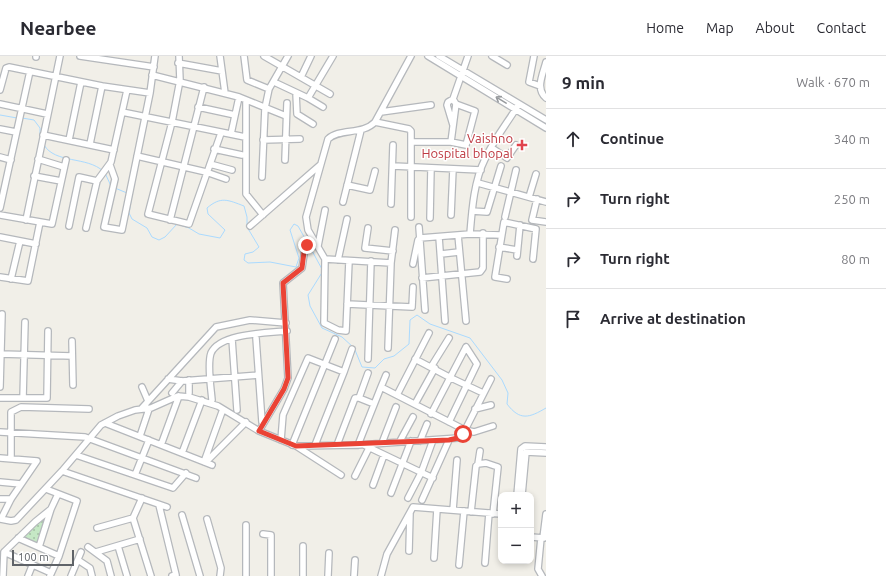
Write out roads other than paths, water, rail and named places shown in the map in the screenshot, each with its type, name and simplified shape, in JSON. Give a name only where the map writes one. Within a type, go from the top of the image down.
[{"type":"street","points":[[26,220],[60,56]]},
{"type":"street","points":[[80,56],[154,67]]},
{"type":"street","points":[[109,166],[115,178],[104,227],[122,230],[150,93],[155,56]]},
{"type":"street","points":[[179,56],[178,63],[180,80],[172,122],[148,214],[189,224],[214,149],[221,133]]},
{"type":"street","points":[[220,56],[225,93]]},
{"type":"street","points":[[244,56],[247,80],[270,89]]},
{"type":"street","points":[[264,56],[330,94]]},
{"type":"street","points":[[262,178],[265,108],[270,89],[283,68],[288,56]]},
{"type":"street","points":[[301,77],[311,56]]},
{"type":"street","points":[[308,98],[317,86],[333,56]]},
{"type":"street","points":[[348,261],[346,331],[338,330],[324,323],[325,259],[313,244],[305,222],[320,165],[330,137],[370,127],[375,122],[411,56]]},
{"type":"street","points":[[428,56],[463,74],[517,106],[546,120]]},
{"type":"street","points":[[439,56],[463,74]]},
{"type":"street","points":[[451,142],[455,101],[468,56]]},
{"type":"street","points":[[492,56],[507,65]]},
{"type":"street","points":[[534,56],[530,82],[540,86]]},
{"type":"street","points":[[546,62],[540,86],[540,92],[546,98]]},
{"type":"street","points":[[178,63],[222,71]]},
{"type":"street","points":[[0,90],[6,68],[9,67],[102,86],[150,93]]},
{"type":"street","points":[[0,208],[3,181],[11,160],[30,71]]},
{"type":"street","points":[[152,75],[180,80],[239,96],[286,116]]},
{"type":"street","points":[[69,140],[81,82]]},
{"type":"street","points":[[274,82],[323,107]]},
{"type":"street","points":[[90,144],[102,86]]},
{"type":"street","points":[[170,220],[204,87]]},
{"type":"street","points":[[86,228],[97,181],[109,166],[114,150],[127,90]]},
{"type":"street","points":[[296,93],[298,114],[313,124]]},
{"type":"street","points":[[231,134],[239,96]]},
{"type":"street","points":[[246,100],[246,194],[263,215]]},
{"type":"street","points":[[412,142],[451,142],[466,145],[475,111],[455,101],[448,102],[447,105],[453,127]]},
{"type":"street","points":[[285,160],[286,103]]},
{"type":"street","points":[[0,104],[21,111],[47,114]]},
{"type":"street","points":[[381,112],[431,105]]},
{"type":"street","points":[[517,106],[546,128]]},
{"type":"street","points":[[470,234],[472,211],[481,170],[517,106]]},
{"type":"street","points":[[198,107],[235,115]]},
{"type":"street","points":[[122,112],[245,137]]},
{"type":"street","points":[[375,122],[409,129],[411,131],[411,217]]},
{"type":"street","points":[[0,129],[16,132]]},
{"type":"street","points":[[343,202],[361,130]]},
{"type":"street","points":[[43,136],[90,144],[114,150]]},
{"type":"street","points":[[263,140],[300,139]]},
{"type":"street","points":[[492,148],[507,158],[516,144]]},
{"type":"street","points":[[391,204],[393,146]]},
{"type":"street","points":[[214,149],[242,155]]},
{"type":"street","points":[[137,156],[206,172],[226,179]]},
{"type":"street","points":[[0,157],[11,160]]},
{"type":"street","points":[[38,159],[64,167]]},
{"type":"street","points":[[0,215],[52,224],[66,160]]},
{"type":"street","points":[[210,164],[232,170]]},
{"type":"street","points":[[250,226],[320,165]]},
{"type":"street","points":[[393,166],[481,170]]},
{"type":"street","points":[[472,211],[487,212],[501,166]]},
{"type":"street","points":[[430,218],[431,168]]},
{"type":"street","points":[[451,215],[453,169]]},
{"type":"street","points":[[505,217],[516,170]]},
{"type":"street","points":[[347,185],[370,190],[375,171]]},
{"type":"street","points":[[529,197],[536,174]]},
{"type":"street","points":[[34,176],[61,181]]},
{"type":"street","points":[[69,226],[79,177],[97,181]]},
{"type":"street","points":[[478,183],[546,202]]},
{"type":"street","points":[[537,200],[532,220],[546,222]]},
{"type":"street","points":[[259,431],[287,382],[288,373],[283,283],[302,268],[304,252],[313,244],[325,210]]},
{"type":"street","points":[[338,260],[347,219]]},
{"type":"street","points":[[0,277],[28,281],[40,222]]},
{"type":"street","points":[[507,279],[495,277],[504,222],[537,230],[533,259]]},
{"type":"street","points":[[499,247],[517,253],[520,225]]},
{"type":"street","points":[[419,227],[425,310]]},
{"type":"street","points":[[368,228],[365,248],[393,251]]},
{"type":"street","points":[[388,348],[391,263],[395,230]]},
{"type":"street","points":[[422,278],[480,272],[483,268],[484,233]]},
{"type":"street","points":[[420,238],[484,233],[501,235]]},
{"type":"street","points":[[458,235],[466,321]]},
{"type":"street","points":[[0,237],[36,244]]},
{"type":"street","points":[[439,237],[443,276],[445,321]]},
{"type":"street","points":[[413,264],[418,240],[420,238]]},
{"type":"street","points":[[12,279],[20,241]]},
{"type":"street","points":[[441,254],[459,252]]},
{"type":"street","points":[[325,259],[391,263]]},
{"type":"street","points":[[368,359],[371,261]]},
{"type":"street","points":[[347,304],[412,307],[413,287]]},
{"type":"street","points":[[0,387],[2,314]]},
{"type":"street","points":[[141,409],[216,327],[250,320],[286,324]]},
{"type":"street","points":[[23,398],[25,322]]},
{"type":"street","points":[[0,398],[47,398],[48,331]]},
{"type":"street","points":[[212,400],[210,378],[211,353],[221,342],[254,334],[286,331]]},
{"type":"street","points":[[398,395],[429,333]]},
{"type":"street","points":[[256,338],[262,422]]},
{"type":"street","points":[[415,404],[449,338]]},
{"type":"street","points":[[232,339],[237,410]]},
{"type":"street","points":[[294,446],[335,339]]},
{"type":"street","points":[[72,341],[73,385]]},
{"type":"street","points":[[431,414],[466,346],[477,364],[449,422]]},
{"type":"street","points":[[315,445],[352,349]]},
{"type":"street","points":[[1,354],[72,356]]},
{"type":"street","points":[[281,440],[283,415],[308,358],[344,372]]},
{"type":"street","points":[[415,359],[483,393]]},
{"type":"street","points":[[337,445],[354,400],[359,398],[368,373]]},
{"type":"street","points":[[168,379],[182,381],[258,375]]},
{"type":"street","points":[[361,445],[374,404],[386,375]]},
{"type":"street","points":[[294,446],[361,445],[400,441],[449,440],[461,437],[491,379]]},
{"type":"street","points":[[189,380],[189,393]]},
{"type":"street","points":[[172,393],[182,381]]},
{"type":"street","points":[[142,387],[148,400]]},
{"type":"street","points":[[381,387],[431,414],[465,430],[474,432],[493,426]]},
{"type":"street","points":[[0,458],[36,460],[11,499],[1,519],[11,522],[16,520],[46,489],[89,438],[106,423],[118,416],[149,408],[179,396],[202,400],[223,409],[259,431],[294,446],[341,475]]},
{"type":"street","points":[[161,445],[179,396]]},
{"type":"street","points":[[359,398],[374,404]]},
{"type":"street","points":[[182,453],[202,400]]},
{"type":"street","points":[[476,409],[491,405]]},
{"type":"street","points":[[10,458],[11,412],[21,407],[89,410]]},
{"type":"street","points":[[382,443],[396,407]]},
{"type":"street","points":[[140,436],[149,408]]},
{"type":"street","points":[[205,462],[223,409]]},
{"type":"street","points":[[400,441],[413,417]]},
{"type":"street","points":[[205,462],[246,422]]},
{"type":"street","points":[[106,423],[212,465]]},
{"type":"street","points":[[420,441],[427,424]]},
{"type":"street","points":[[0,432],[89,438],[196,478]]},
{"type":"street","points":[[135,475],[149,440]]},
{"type":"street","points":[[408,498],[421,473],[433,440]]},
{"type":"street","points":[[422,500],[449,440]]},
{"type":"street","points":[[391,493],[411,441]]},
{"type":"street","points":[[361,445],[433,478]]},
{"type":"street","points":[[524,449],[546,447]]},
{"type":"street","points":[[355,476],[369,448]]},
{"type":"street","points":[[524,449],[546,453]]},
{"type":"street","points":[[517,492],[524,449]]},
{"type":"street","points":[[522,492],[524,449]]},
{"type":"street","points":[[472,512],[476,466],[478,464],[480,450]]},
{"type":"street","points":[[76,455],[173,488],[186,473]]},
{"type":"street","points":[[373,485],[384,456]]},
{"type":"street","points":[[453,510],[457,460]]},
{"type":"street","points":[[478,464],[486,463],[498,468],[485,563]]},
{"type":"street","points":[[62,471],[167,507]]},
{"type":"street","points":[[0,482],[21,484]]},
{"type":"street","points":[[4,552],[50,574],[59,556],[77,501],[46,489]]},
{"type":"street","points":[[39,547],[51,509],[58,494]]},
{"type":"street","points":[[142,498],[133,518],[151,576]]},
{"type":"street","points":[[0,499],[11,499]]},
{"type":"street","points":[[159,505],[176,575],[172,576]]},
{"type":"street","points":[[381,576],[384,562],[413,507],[498,514]]},
{"type":"street","points":[[3,576],[4,552],[51,509]]},
{"type":"street","points":[[434,558],[437,509]]},
{"type":"street","points":[[409,551],[411,511]]},
{"type":"street","points":[[459,565],[464,511]]},
{"type":"street","points":[[542,576],[538,569],[546,514]]},
{"type":"street","points":[[182,515],[200,576]]},
{"type":"street","points":[[97,528],[133,518]]},
{"type":"street","points":[[207,519],[221,568],[220,576]]},
{"type":"street","points":[[246,525],[246,576]]},
{"type":"street","points":[[263,534],[271,535],[272,576]]},
{"type":"street","points":[[18,538],[59,556]]},
{"type":"street","points":[[96,552],[140,539]]},
{"type":"street","points":[[118,546],[127,576]]},
{"type":"street","points":[[303,546],[303,576]]},
{"type":"street","points":[[88,547],[107,561],[111,576]]},
{"type":"street","points":[[71,576],[81,552]]},
{"type":"street","points":[[328,576],[329,553]]},
{"type":"street","points":[[78,560],[90,568],[92,576]]},
{"type":"street","points":[[354,560],[354,576]]},
{"type":"street","points":[[28,576],[32,566]]},
{"type":"waterway","points":[[0,115],[17,118]]},
{"type":"waterway","points":[[22,118],[34,120],[40,128],[40,138]]},
{"type":"waterway","points":[[44,145],[49,151],[56,155],[63,158],[89,163],[103,171]]},
{"type":"waterway","points":[[105,173],[111,186]]},
{"type":"waterway","points":[[115,188],[127,193]]},
{"type":"waterway","points":[[132,195],[129,213],[132,219],[147,228],[152,237],[159,240],[165,237],[177,224],[189,228],[199,234],[220,238],[225,230],[208,214],[207,208],[216,202],[225,200],[244,206],[247,217],[247,227],[259,247],[253,252],[245,254],[244,260],[248,263],[270,262],[296,267],[299,258],[290,230],[294,224],[298,226],[307,242]]},
{"type":"waterway","points":[[310,247],[323,271],[308,295],[310,306],[322,328],[342,337],[353,347]]},
{"type":"waterway","points":[[355,350],[362,367],[375,368],[384,359],[394,356],[409,344],[410,320],[417,315],[430,324],[470,338],[502,380],[508,393],[507,404],[516,413],[530,416],[546,408]]},
{"type":"place","name":"Vaishno Hospital bhopal","points":[[522,145]]}]
